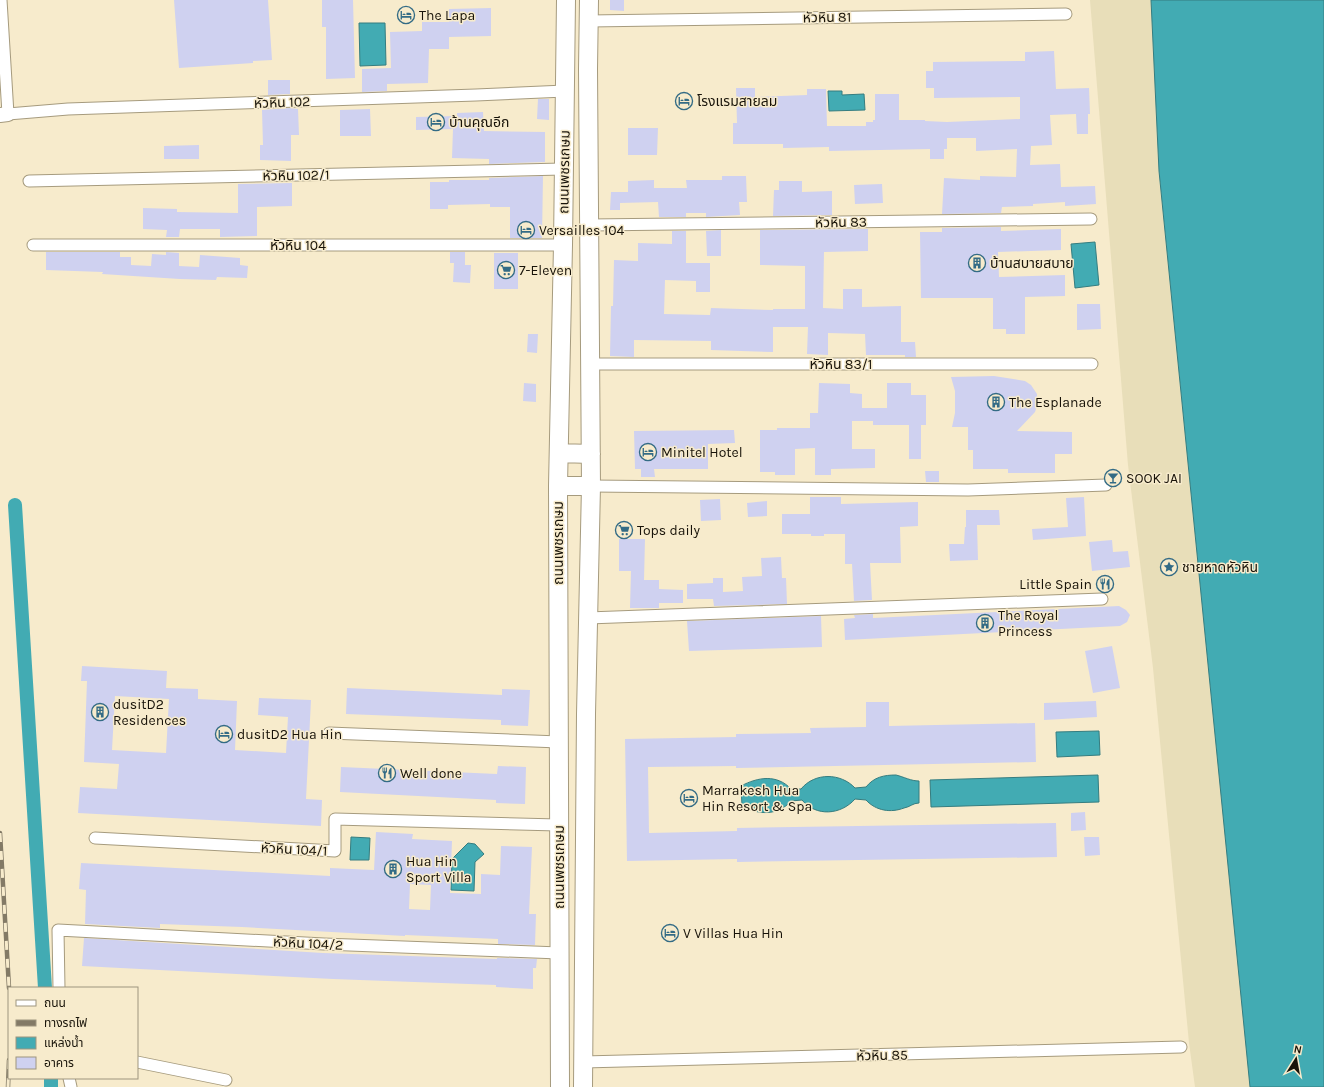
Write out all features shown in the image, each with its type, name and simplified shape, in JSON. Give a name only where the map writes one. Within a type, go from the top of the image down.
[{"type":"main road","name":"ถนนเพชรเกษม","points":[[560,1087],[558,486],[566,0]]},
{"type":"main road","name":"ถนนเพชรเกษม","points":[[583,1087],[588,618],[591,486],[589,0]]},
{"type":"main road","points":[[559,453],[591,454]]},
{"type":"main road","points":[[558,486],[591,486]]},
{"type":"street","points":[[1,0],[4,115]]},
{"type":"street","name":"หัวหิน 81","points":[[589,21],[1066,14]]},
{"type":"street","name":"หัวหิน 102","points":[[4,115],[68,109],[565,91]]},
{"type":"street","name":"หัวหิน 102/1","points":[[29,181],[563,169]]},
{"type":"street","name":"หัวหิน 83","points":[[590,226],[1091,219]]},
{"type":"street","name":"หัวหิน 104","points":[[33,245],[563,246]]},
{"type":"street","name":"หัวหิน 83/1","points":[[591,364],[1092,364]]},
{"type":"street","points":[[591,486],[968,490],[1106,486]]},
{"type":"street","points":[[588,618],[1102,599]]},
{"type":"street","points":[[329,732],[559,742]]},
{"type":"street","name":"หัวหิน 104/1","points":[[96,838],[335,851],[335,819],[558,825]]},
{"type":"street","name":"หัวหิน 104/2","points":[[59,987],[58,930],[332,944],[559,953]]},
{"type":"street","name":"หัวหิน 85","points":[[583,1062],[1181,1047]]},
{"type":"street","points":[[138,1062],[226,1080]]},
{"type":"sand","name":"ชายหาดหัวหิน","points":[[1090,0],[1151,0],[1159,171],[1250,1087],[1195,1087],[1189,1043],[1153,668],[1128,465]]},
{"type":"water","points":[[1151,0],[1324,0],[1324,1087],[1250,1087],[1159,171]]},
{"type":"water","points":[[359,23],[385,23],[386,65],[360,66]]},
{"type":"water","points":[[828,91],[842,91],[842,95],[864,94],[865,110],[829,111]]},
{"type":"water","points":[[1095,242],[1099,285],[1075,288],[1071,244]]},
{"type":"water","points":[[1099,731],[1100,755],[1057,757],[1056,732]]},
{"type":"water","points":[[896,775],[910,780],[919,781],[919,803],[899,810],[889,811],[874,807],[866,800],[855,799],[843,808],[828,812],[814,809],[802,800],[791,801],[786,806],[774,812],[755,811],[742,806],[741,786],[761,779],[774,779],[786,784],[791,789],[801,789],[813,780],[828,776],[843,779],[855,788],[866,787],[872,781],[880,777]]},
{"type":"water","points":[[1098,775],[1099,802],[931,807],[930,780]]},
{"type":"water","points":[[351,837],[370,838],[369,860],[350,860]]},
{"type":"water","points":[[468,843],[475,844],[484,854],[475,862],[474,891],[451,890],[452,859]]},
{"type":"building","points":[[174,0],[268,0],[272,60],[253,61],[253,63],[179,68]]},
{"type":"building","points":[[322,0],[353,0],[355,78],[326,79],[326,27],[322,27]]},
{"type":"building","points":[[610,0],[624,0],[624,11],[610,10]]},
{"type":"building","points":[[491,8],[491,36],[449,37],[449,49],[429,49],[428,83],[387,84],[387,91],[362,92],[362,69],[391,68],[390,32],[422,31],[422,22],[449,22],[449,9]]},
{"type":"building","points":[[1054,51],[1056,89],[1089,88],[1090,114],[1088,114],[1088,134],[1077,134],[1076,114],[1050,115],[1052,145],[1031,146],[1030,165],[1060,164],[1061,187],[1095,186],[1096,204],[1065,206],[1065,202],[1033,204],[1033,206],[1002,207],[1001,213],[942,214],[944,178],[980,180],[980,176],[1016,177],[1017,149],[976,151],[976,138],[947,138],[947,149],[944,149],[944,159],[930,159],[930,149],[829,151],[829,147],[783,148],[783,144],[733,144],[733,123],[737,123],[736,88],[755,88],[755,97],[807,95],[807,89],[826,89],[827,126],[866,126],[866,122],[873,122],[873,120],[875,120],[875,94],[899,94],[899,120],[947,122],[1020,119],[1020,97],[934,98],[934,88],[926,88],[926,71],[933,71],[933,62],[1025,61],[1025,52]]},
{"type":"building","points":[[268,80],[290,80],[290,94],[268,95]]},
{"type":"building","points":[[538,99],[549,99],[549,120],[537,119]]},
{"type":"building","points":[[290,108],[298,109],[299,135],[291,135],[291,161],[260,160],[260,145],[263,145],[262,110]]},
{"type":"building","points":[[370,109],[371,136],[340,136],[340,110]]},
{"type":"building","points":[[483,112],[484,131],[545,132],[545,162],[489,164],[489,159],[452,158],[453,129],[416,130],[416,117],[457,116],[457,113]]},
{"type":"building","points":[[628,128],[658,128],[657,155],[628,155]]},
{"type":"building","points":[[199,145],[199,159],[164,159],[164,146]]},
{"type":"building","points":[[543,176],[542,238],[510,238],[510,207],[490,207],[490,204],[448,205],[448,209],[430,209],[430,182]]},
{"type":"building","points":[[722,176],[746,176],[747,202],[739,202],[740,215],[706,217],[706,213],[686,213],[686,217],[659,217],[658,202],[620,203],[620,210],[610,210],[611,192],[628,192],[628,181],[654,180],[654,188],[687,188],[686,180],[722,180]]},
{"type":"building","points":[[779,181],[802,181],[802,192],[832,191],[832,215],[773,216],[774,190],[779,190]]},
{"type":"building","points":[[292,183],[292,206],[257,207],[257,236],[220,237],[220,229],[180,229],[179,237],[166,237],[167,230],[143,229],[143,208],[177,209],[177,212],[238,213],[238,184]]},
{"type":"building","points":[[882,184],[883,203],[855,204],[854,185]]},
{"type":"building","points":[[1001,227],[1001,231],[1061,229],[1061,250],[998,252],[999,277],[1065,275],[1065,296],[1025,297],[1025,334],[1006,334],[1006,329],[993,329],[993,298],[921,298],[920,232],[942,232],[942,228]]},
{"type":"building","points":[[868,229],[868,251],[824,252],[823,308],[843,309],[843,289],[862,289],[862,307],[901,306],[901,342],[915,342],[916,357],[905,357],[905,355],[866,355],[865,334],[828,333],[828,355],[807,354],[808,327],[773,327],[773,352],[711,350],[711,341],[634,340],[634,357],[610,356],[614,260],[638,261],[638,243],[672,244],[672,231],[686,231],[686,263],[710,263],[710,292],[696,292],[696,281],[665,280],[664,314],[710,315],[711,308],[773,310],[805,309],[805,266],[760,265],[760,230]]},
{"type":"building","points":[[721,230],[721,256],[707,256],[706,231]]},
{"type":"building","points":[[46,252],[120,252],[120,257],[131,257],[131,265],[151,266],[152,254],[166,255],[166,252],[179,253],[179,266],[199,267],[200,255],[240,258],[240,265],[248,266],[247,278],[217,277],[216,280],[180,279],[102,274],[103,272],[46,270]]},
{"type":"building","points":[[450,252],[465,252],[465,265],[471,265],[470,283],[453,282],[454,263],[450,263]]},
{"type":"building","points":[[494,253],[518,253],[518,289],[494,289]]},
{"type":"building","points":[[1077,304],[1100,304],[1101,329],[1077,330]]},
{"type":"building","points":[[528,334],[538,334],[537,353],[527,352]]},
{"type":"building","points":[[994,376],[1025,381],[1031,385],[1037,394],[1037,406],[1035,412],[1017,431],[1072,432],[1072,454],[1055,454],[1055,473],[1008,473],[1008,469],[973,469],[973,450],[968,450],[968,427],[952,427],[955,413],[955,391],[951,377]]},
{"type":"building","points":[[524,383],[536,384],[536,402],[523,401]]},
{"type":"building","points":[[819,383],[850,384],[850,393],[862,394],[862,408],[887,408],[887,383],[911,383],[911,395],[926,395],[926,425],[921,425],[921,459],[909,459],[909,425],[873,425],[873,421],[852,421],[852,449],[875,449],[875,468],[831,469],[831,475],[815,475],[815,448],[795,449],[795,475],[775,475],[775,472],[760,472],[760,430],[777,430],[777,428],[810,428],[810,413],[818,413]]},
{"type":"building","points":[[734,430],[735,443],[708,444],[708,469],[654,469],[655,477],[641,477],[641,469],[635,469],[634,431]]},
{"type":"building","points":[[925,471],[939,471],[939,482],[926,482]]},
{"type":"building","points":[[810,497],[841,497],[841,504],[918,502],[918,526],[900,527],[901,563],[870,563],[872,600],[854,601],[852,564],[845,564],[845,534],[824,534],[824,536],[811,536],[811,534],[782,534],[782,514],[810,514]]},
{"type":"building","points":[[1084,497],[1086,536],[1033,540],[1032,529],[1068,527],[1066,498]]},
{"type":"building","points":[[720,499],[721,520],[701,521],[700,500]]},
{"type":"building","points":[[767,501],[767,516],[748,517],[747,503]]},
{"type":"building","points":[[966,510],[999,510],[1000,525],[977,525],[978,560],[950,561],[949,544],[964,544]]},
{"type":"building","points":[[619,539],[645,539],[644,580],[659,580],[659,589],[683,590],[683,603],[659,603],[659,608],[630,608],[631,571],[619,571]]},
{"type":"building","points":[[1112,540],[1113,552],[1128,551],[1130,567],[1092,571],[1089,542]]},
{"type":"building","points":[[781,557],[782,578],[786,578],[787,604],[714,606],[713,599],[687,599],[687,584],[713,583],[713,578],[723,578],[723,592],[743,591],[742,577],[762,576],[761,558]]},
{"type":"building","name":"The Royal Princess","points":[[1119,606],[1126,610],[1130,615],[1127,622],[1120,626],[845,640],[844,619],[855,618],[854,615],[873,614],[873,618]]},
{"type":"building","points":[[821,616],[822,647],[689,651],[687,621]]},
{"type":"building","points":[[1112,646],[1120,688],[1093,693],[1085,651]]},
{"type":"building","points":[[82,666],[167,671],[166,688],[198,689],[198,699],[237,701],[235,750],[286,753],[288,717],[258,715],[259,698],[311,700],[306,799],[322,800],[321,826],[78,813],[80,787],[117,789],[119,764],[84,762],[87,681],[81,681]],"holes":[[[115,696],[169,699],[166,753],[112,750]]]},
{"type":"building","points":[[347,688],[502,695],[502,689],[530,690],[528,726],[501,725],[501,720],[346,714]]},
{"type":"building","points":[[1096,701],[1097,717],[1044,720],[1044,703]]},
{"type":"building","points":[[866,702],[889,702],[889,726],[1035,723],[1036,762],[736,768],[736,766],[648,767],[649,833],[737,831],[737,828],[1056,823],[1057,857],[737,862],[737,859],[627,861],[625,739],[736,737],[736,734],[811,733],[810,728],[866,727]]},
{"type":"building","points":[[498,766],[526,767],[525,804],[496,803],[496,800],[340,792],[341,767],[497,774]]},
{"type":"building","points":[[1085,812],[1086,830],[1071,831],[1071,813]]},
{"type":"building","points":[[376,832],[413,834],[412,839],[452,841],[450,893],[481,894],[481,874],[500,875],[501,846],[532,847],[529,914],[536,914],[535,945],[498,944],[498,939],[405,936],[242,927],[160,924],[160,928],[85,924],[86,890],[79,889],[81,863],[330,876],[330,868],[374,870]],"holes":[[[410,884],[431,885],[430,910],[409,909]]]},
{"type":"building","points":[[1084,837],[1099,837],[1100,855],[1085,856]]},
{"type":"building","points":[[84,938],[323,953],[537,959],[536,968],[533,968],[533,989],[496,987],[496,985],[333,979],[82,966]]},
{"type":"waterway","points":[[15,505],[45,987]]},
{"type":"waterway","points":[[51,1079],[51,1087]]},
{"type":"railway","points":[[0,833],[9,987]]},
{"type":"railway","points":[[8,1079],[8,1087]]},
{"type":"place","name":"The Lapa","points":[[406,15]]},
{"type":"place","name":"โรงแรมสายลม","points":[[684,101]]},
{"type":"place","name":"บ้านคุณอีก","points":[[436,122]]},
{"type":"place","name":"Versailles 104","points":[[526,230]]},
{"type":"place","name":"บ้านสบายสบาย","points":[[977,263]]},
{"type":"place","name":"7-Eleven","points":[[506,270]]},
{"type":"place","name":"The Esplanade","points":[[996,402]]},
{"type":"place","name":"Minitel Hotel","points":[[648,452]]},
{"type":"place","name":"SOOK JAI","points":[[1113,478]]},
{"type":"place","name":"Tops daily","points":[[624,530]]},
{"type":"place","name":"ชายหาดหัวหิน","points":[[1169,567]]},
{"type":"place","name":"Little Spain","points":[[1105,584]]},
{"type":"place","name":"The Royal Princess","points":[[985,623]]},
{"type":"place","name":"dusitD2 Residences","points":[[100,712]]},
{"type":"place","name":"dusitD2 Hua Hin","points":[[224,734]]},
{"type":"place","name":"Well done","points":[[387,773]]},
{"type":"place","name":"Marrakesh Hua Hin Resort & Spa","points":[[689,798]]},
{"type":"place","name":"Hua Hin Sport Villa","points":[[393,869]]},
{"type":"place","name":"V Villas Hua Hin","points":[[670,933]]}]
